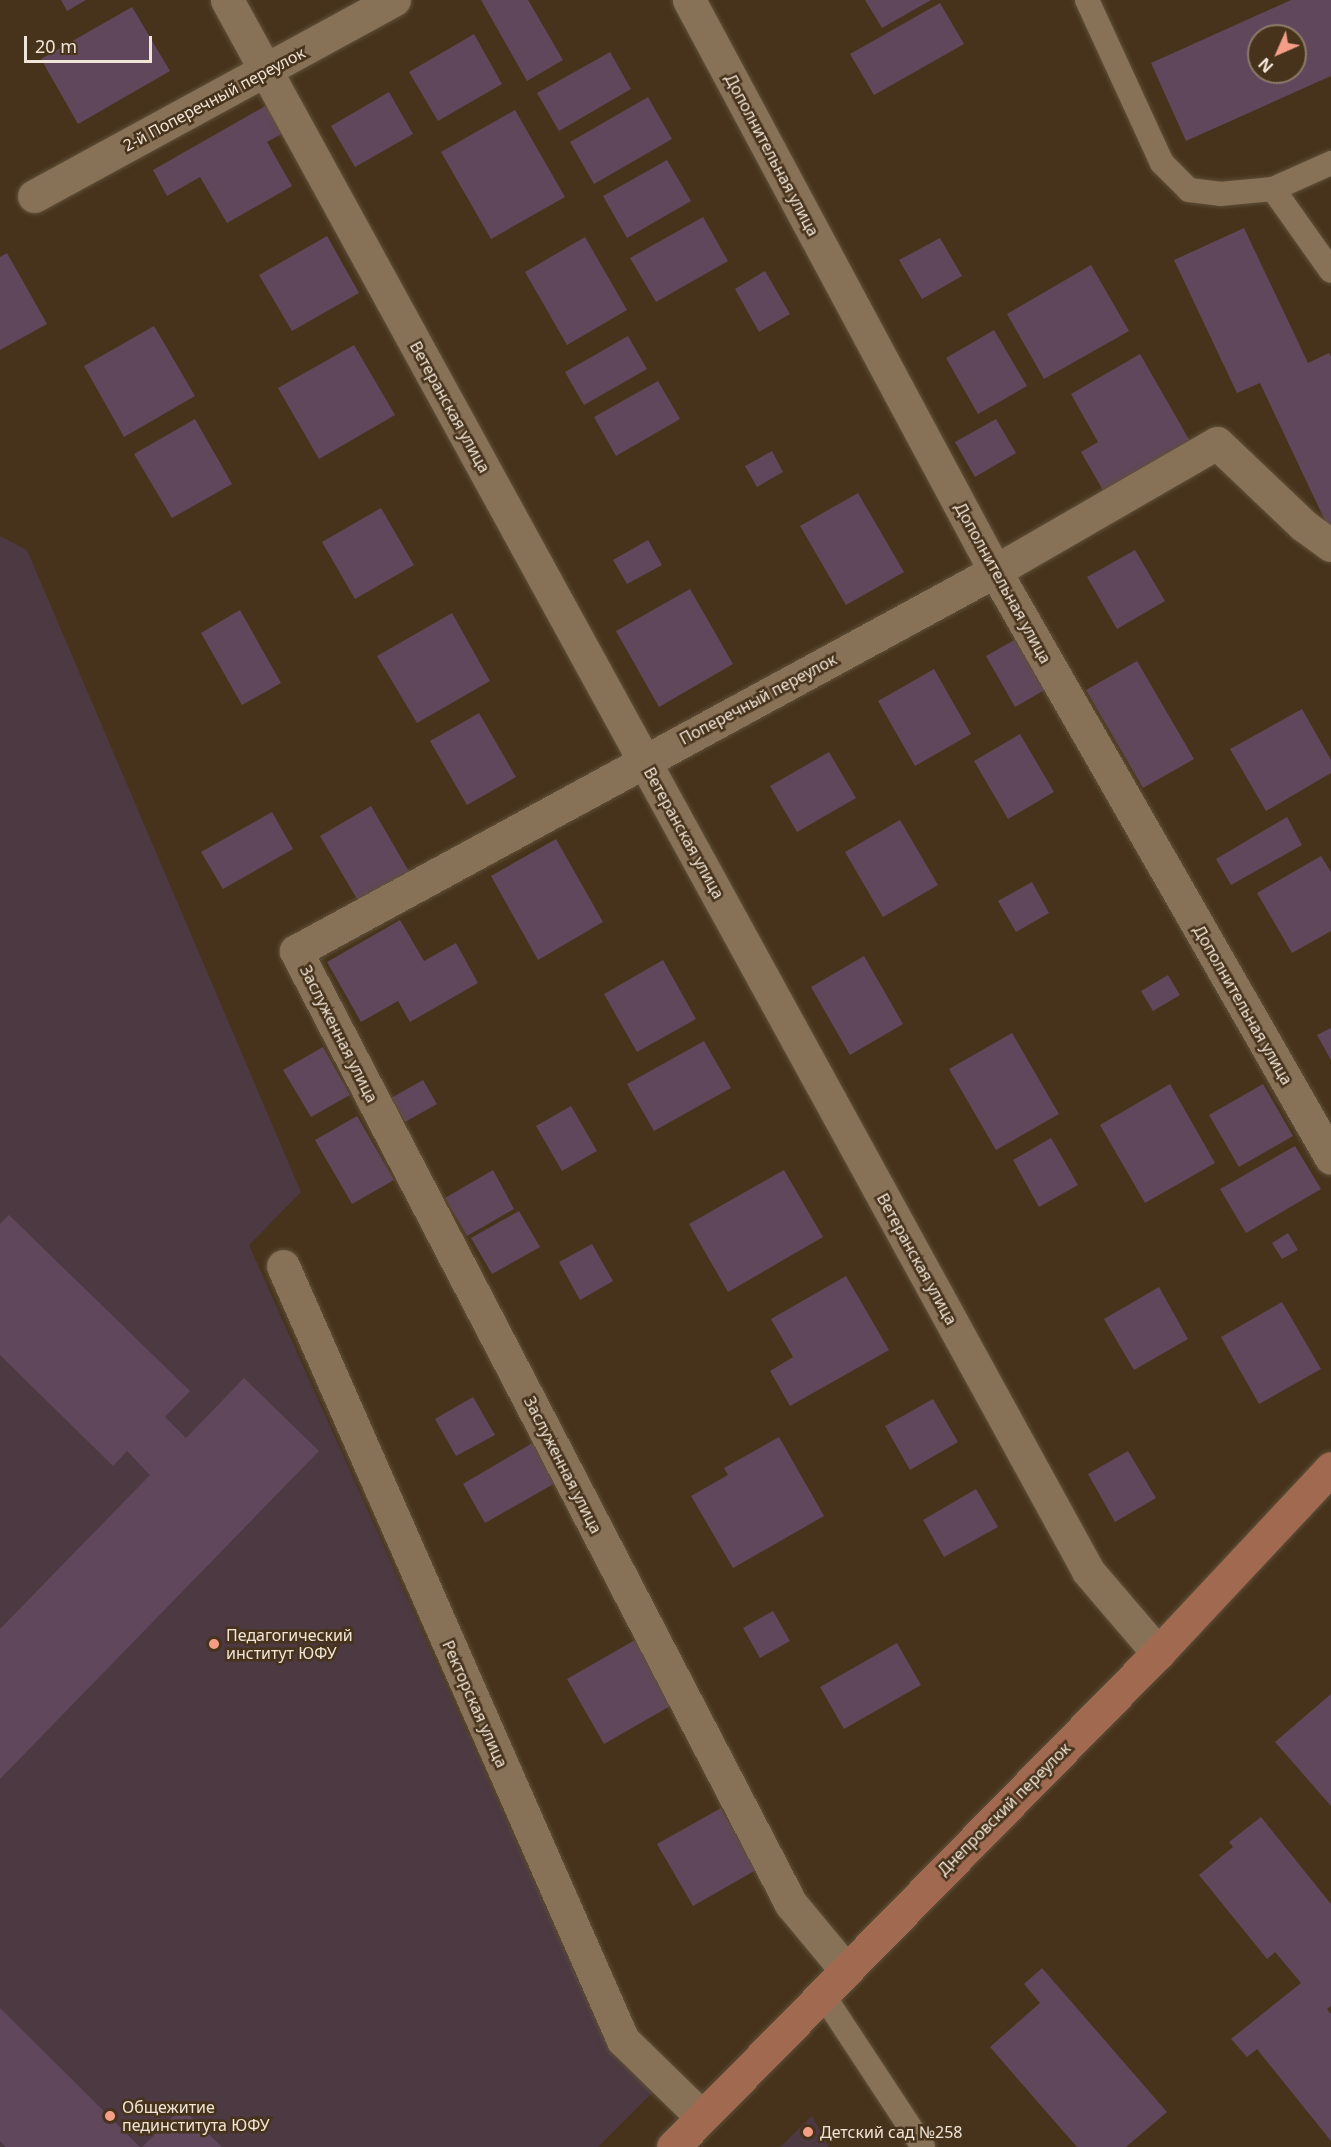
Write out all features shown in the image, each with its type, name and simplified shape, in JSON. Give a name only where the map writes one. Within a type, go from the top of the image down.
[{"type":"street","name":"Ветеранская улица","points":[[227,0],[1088,1571],[1158,1653]]},
{"type":"street","name":"2-й Поперечный переулок","points":[[34,196],[394,0]]},
{"type":"street","name":"Дополнительная улица","points":[[689,0],[995,571],[1331,1158]]},
{"type":"street","name":"Поперечный переулок","points":[[296,951],[995,571],[1217,443],[1303,525],[1331,545]]},
{"type":"street","name":"Заслуженная улица","points":[[296,951],[791,1904],[845,1969]]},
{"type":"street","name":"Ректорская улица","points":[[283,1266],[623,2040],[702,2117]]},
{"type":"street","name":"Днепровский переулок","points":[[673,2147],[845,1969],[1158,1653],[1331,1468]]},
{"type":"lane","points":[[1087,0],[1162,163],[1189,189],[1220,194],[1273,189],[1331,163]]},
{"type":"lane","points":[[1273,189],[1331,271]]},
{"type":"lane","points":[[822,1993],[923,2147]]},
{"type":"shaded area","name":"Педагогический институт ЮФУ","points":[[0,536],[27,550],[301,1192],[249,1245],[606,2043],[654,2091],[598,2147],[0,2147]]},
{"type":"shaded area","name":"Детский сад №258","points":[[812,2116],[829,2147],[780,2147]]},
{"type":"building","points":[[61,0],[86,0],[67,11]]},
{"type":"building","points":[[481,0],[528,0],[563,60],[527,81]]},
{"type":"building","points":[[865,0],[931,0],[882,28]]},
{"type":"building","points":[[1291,0],[1331,0],[1331,76],[1186,141],[1151,63]]},
{"type":"building","points":[[940,3],[964,44],[874,95],[850,54]]},
{"type":"building","points":[[132,7],[170,71],[78,124],[41,59]]},
{"type":"building","points":[[474,34],[502,84],[438,121],[409,72]]},
{"type":"building","points":[[610,52],[631,89],[559,131],[537,93]]},
{"type":"building","points":[[389,92],[413,134],[355,167],[331,126]]},
{"type":"building","points":[[648,97],[672,139],[594,184],[570,142]]},
{"type":"building","points":[[267,105],[283,133],[267,142],[292,186],[227,223],[200,177],[167,196],[153,170]]},
{"type":"building","points":[[515,110],[565,197],[491,239],[441,152]]},
{"type":"building","points":[[667,160],[691,201],[627,238],[603,196]]},
{"type":"building","points":[[703,217],[728,261],[656,302],[630,258]]},
{"type":"building","points":[[1244,228],[1308,363],[1329,353],[1331,357],[1331,525],[1328,527],[1260,383],[1237,393],[1174,260]]},
{"type":"building","points":[[327,236],[359,293],[292,331],[259,275]]},
{"type":"building","points":[[585,237],[627,310],[567,345],[525,272]]},
{"type":"building","points":[[940,238],[962,276],[922,299],[899,260]]},
{"type":"building","points":[[7,253],[47,324],[0,350],[0,257]]},
{"type":"building","points":[[1091,265],[1129,331],[1044,379],[1007,314]]},
{"type":"building","points":[[765,271],[790,314],[759,332],[735,289]]},
{"type":"building","points":[[154,326],[195,396],[124,437],[84,366]]},
{"type":"building","points":[[994,330],[1027,386],[978,414],[946,358]]},
{"type":"building","points":[[628,336],[647,369],[584,405],[565,372]]},
{"type":"building","points":[[354,345],[395,415],[319,459],[278,388]]},
{"type":"building","points":[[1140,354],[1191,443],[1104,492],[1081,452],[1098,442],[1071,394]]},
{"type":"building","points":[[658,381],[680,419],[616,456],[594,417]]},
{"type":"building","points":[[195,419],[232,484],[172,518],[134,454]]},
{"type":"building","points":[[996,419],[1016,453],[975,477],[955,442]]},
{"type":"building","points":[[772,451],[783,472],[757,487],[745,466]]},
{"type":"building","points":[[858,493],[904,572],[846,605],[800,526]]},
{"type":"building","points":[[381,508],[414,565],[355,599],[322,542]]},
{"type":"building","points":[[648,540],[662,565],[627,584],[613,560]]},
{"type":"building","points":[[1135,550],[1165,601],[1117,629],[1087,577]]},
{"type":"building","points":[[690,589],[733,664],[659,707],[616,631]]},
{"type":"building","points":[[240,610],[281,683],[242,705],[201,633]]},
{"type":"building","points":[[452,613],[490,681],[417,723],[377,656]]},
{"type":"building","points":[[1018,638],[1048,688],[1015,707],[986,656]]},
{"type":"building","points":[[1137,661],[1194,759],[1143,788],[1086,690]]},
{"type":"building","points":[[934,669],[971,734],[915,766],[878,701]]},
{"type":"building","points":[[1302,709],[1331,760],[1331,773],[1266,811],[1230,749]]},
{"type":"building","points":[[479,713],[516,777],[467,805],[430,741]]},
{"type":"building","points":[[1020,734],[1054,792],[1008,819],[974,761]]},
{"type":"building","points":[[829,752],[856,798],[797,832],[770,786]]},
{"type":"building","points":[[371,806],[411,875],[360,904],[320,836]]},
{"type":"building","points":[[272,812],[293,849],[223,889],[201,852]]},
{"type":"building","points":[[1287,817],[1302,845],[1231,885],[1216,859]]},
{"type":"building","points":[[900,820],[938,885],[883,917],[845,852]]},
{"type":"building","points":[[556,839],[603,922],[538,960],[491,876]]},
{"type":"building","points":[[1321,856],[1331,872],[1331,931],[1292,953],[1257,893]]},
{"type":"building","points":[[1032,882],[1049,913],[1016,932],[998,901]]},
{"type":"building","points":[[400,920],[424,961],[456,943],[478,983],[410,1022],[398,1001],[361,1022],[327,962]]},
{"type":"building","points":[[864,956],[903,1024],[850,1055],[811,987]]},
{"type":"building","points":[[663,960],[696,1019],[637,1052],[604,994]]},
{"type":"building","points":[[1168,975],[1180,995],[1153,1011],[1141,991]]},
{"type":"building","points":[[1331,1028],[1331,1060],[1317,1035]]},
{"type":"building","points":[[1012,1033],[1059,1114],[996,1150],[949,1069]]},
{"type":"building","points":[[704,1041],[731,1088],[654,1131],[627,1084]]},
{"type":"building","points":[[323,1047],[350,1095],[311,1117],[283,1070]]},
{"type":"building","points":[[423,1080],[437,1104],[405,1122],[391,1098]]},
{"type":"building","points":[[1170,1084],[1215,1163],[1145,1203],[1100,1125]]},
{"type":"building","points":[[1263,1084],[1293,1136],[1239,1167],[1209,1115]]},
{"type":"building","points":[[571,1106],[597,1151],[562,1171],[536,1126]]},
{"type":"building","points":[[357,1116],[394,1180],[352,1204],[315,1140]]},
{"type":"building","points":[[1051,1138],[1078,1185],[1039,1207],[1013,1160]]},
{"type":"building","points":[[1295,1146],[1321,1189],[1246,1233],[1220,1189]]},
{"type":"building","points":[[493,1170],[514,1209],[467,1236],[445,1198]]},
{"type":"building","points":[[784,1170],[823,1237],[728,1292],[689,1224]]},
{"type":"building","points":[[519,1211],[540,1247],[492,1274],[471,1238]]},
{"type":"building","points":[[9,1215],[190,1391],[165,1417],[186,1438],[244,1378],[319,1451],[0,1779],[0,1629],[150,1475],[127,1451],[113,1466],[0,1355],[0,1224]]},
{"type":"building","points":[[1288,1233],[1298,1250],[1282,1259],[1272,1243]]},
{"type":"building","points":[[592,1244],[613,1281],[580,1300],[559,1262]]},
{"type":"building","points":[[846,1276],[889,1350],[790,1406],[770,1371],[793,1357],[771,1319]]},
{"type":"building","points":[[1159,1287],[1188,1339],[1134,1370],[1104,1319]]},
{"type":"building","points":[[1282,1302],[1321,1369],[1259,1404],[1221,1337]]},
{"type":"building","points":[[473,1397],[495,1435],[456,1456],[435,1419]]},
{"type":"building","points":[[933,1399],[958,1442],[910,1470],[885,1426]]},
{"type":"building","points":[[779,1437],[824,1516],[733,1568],[691,1496],[728,1475],[724,1468]]},
{"type":"building","points":[[534,1442],[557,1482],[485,1523],[463,1484]]},
{"type":"building","points":[[1128,1451],[1156,1498],[1115,1522],[1088,1474]]},
{"type":"building","points":[[976,1489],[998,1527],[944,1557],[923,1520]]},
{"type":"building","points":[[773,1611],[790,1641],[760,1658],[743,1628]]},
{"type":"building","points":[[635,1640],[672,1705],[604,1744],[567,1679]]},
{"type":"building","points":[[897,1643],[921,1685],[844,1729],[820,1687]]},
{"type":"building","points":[[1331,1694],[1331,1806],[1275,1742]]},
{"type":"building","points":[[721,1808],[756,1870],[693,1906],[657,1844]]},
{"type":"building","points":[[1261,1817],[1331,1904],[1331,2006],[1327,2009],[1331,2014],[1331,2141],[1257,2049],[1247,2057],[1231,2039],[1301,1983],[1275,1952],[1267,1959],[1199,1875],[1233,1847],[1229,1842]]},
{"type":"building","points":[[1042,1968],[1167,2112],[1126,2147],[1077,2147],[990,2047],[1040,2003],[1024,1984]]},
{"type":"building","points":[[0,2008],[140,2147],[6,2147],[0,2141]]},
{"type":"building","points":[[182,2108],[222,2147],[142,2147]]},
{"type":"place","name":"Педагогический институт ЮФУ","points":[[214,1644]]},
{"type":"place","name":"Общежитие пединститута ЮФУ","points":[[110,2116]]},
{"type":"place","name":"Детский сад №258","points":[[808,2132]]}]
